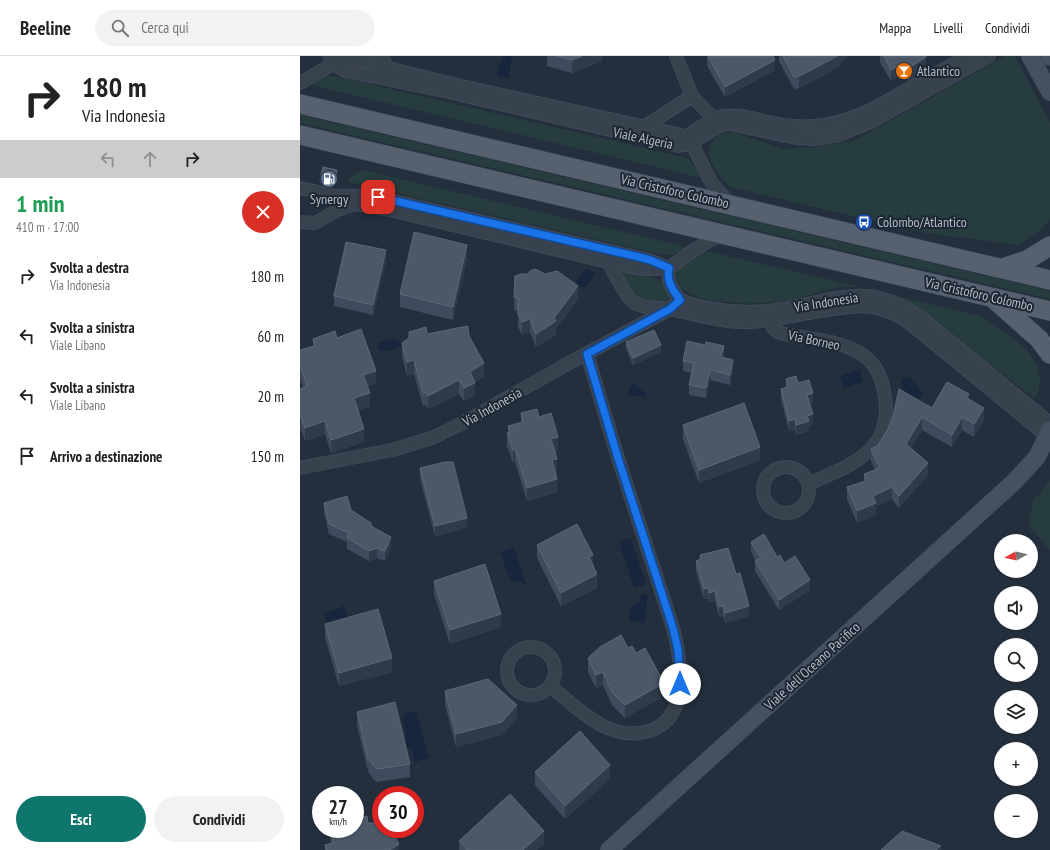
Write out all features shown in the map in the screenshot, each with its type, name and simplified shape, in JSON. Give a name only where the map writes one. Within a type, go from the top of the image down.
[{"type":"main road","points":[[1030,56],[1050,92]]},
{"type":"main road","name":"Via Cristoforo Colombo","points":[[300,104],[1050,280]]},
{"type":"main road","name":"Via Cristoforo Colombo","points":[[300,135],[1050,311]]},
{"type":"main road","points":[[1001,268],[1027,260],[1050,246]]},
{"type":"main road","points":[[992,298],[1039,339],[1050,354]]},
{"type":"main road","points":[[1015,481],[1037,457],[1049,430]]},
{"type":"main road","points":[[1015,481],[1050,457]]},
{"type":"main road","name":"Viale dell'Oceano Pacifico","points":[[609,850],[1015,481]]},
{"type":"street","points":[[381,56],[388,68]]},
{"type":"street","points":[[676,56],[692,96],[717,123]]},
{"type":"street","name":"Viale Algeria","points":[[896,102],[968,56]]},
{"type":"street","name":"Viale Algeria","points":[[332,60],[345,71],[427,82],[642,132],[688,140],[717,123],[721,117],[731,116],[796,127],[826,126],[843,122],[896,102],[989,56]]},
{"type":"street","name":"Viale Algeria","points":[[332,60],[351,59],[388,68],[427,82]]},
{"type":"street","points":[[300,83],[332,60]]},
{"type":"street","points":[[642,132],[692,96]]},
{"type":"street","points":[[688,140],[711,182],[732,205]]},
{"type":"street","points":[[300,188],[336,196],[371,196],[415,211]]},
{"type":"street","points":[[300,222],[315,223],[338,210],[355,204],[415,211],[610,256],[650,260],[669,268]]},
{"type":"street","points":[[680,300],[669,283],[667,275],[669,268],[695,249],[722,234]]},
{"type":"street","points":[[610,256],[626,294],[632,301],[645,306],[670,309]]},
{"type":"street","name":"Via Indonesia","points":[[670,309],[717,320],[735,322],[848,296],[864,296],[885,300],[907,309],[920,317],[983,377],[1049,430]]},
{"type":"street","name":"Via Indonesia","points":[[300,468],[392,450],[432,438],[461,424],[670,309],[680,300],[689,304],[720,309],[756,312],[769,315]]},
{"type":"street","name":"Via Borneo","points":[[769,315],[774,328],[778,332],[828,341],[845,346],[859,353],[874,367],[885,395],[884,428],[878,440],[867,453],[855,462],[808,484]]},
{"type":"street","points":[[550,686],[598,722],[615,730],[631,734],[655,730],[665,723],[674,708],[679,692],[680,672],[678,650],[673,628],[618,458],[587,354]]},
{"type":"green space","points":[[1005,56],[1015,56],[1050,122],[1050,219],[1044,227],[1019,245],[919,232],[730,187],[715,168],[709,157],[710,146],[717,135],[733,132],[783,149],[813,147],[854,141]]},
{"type":"green space","points":[[324,76],[335,76],[683,157],[690,160],[702,178],[307,84]]},
{"type":"green space","points":[[300,115],[1050,291],[1050,299],[300,123]]},
{"type":"green space","points":[[363,170],[687,247],[673,255],[659,254],[348,182],[352,176]]},
{"type":"green space","points":[[706,251],[861,287],[841,287],[797,299],[775,302],[741,303],[705,299],[690,294],[680,286],[676,275],[680,267]]},
{"type":"green space","points":[[623,271],[632,271],[659,280],[667,289],[673,301],[658,302],[635,296],[622,276]]},
{"type":"green space","points":[[900,297],[980,316],[1017,341],[1029,352],[1037,366],[1040,380],[1038,394],[1034,398],[974,353],[933,319]]},
{"type":"green space","points":[[1050,480],[1050,550],[1029,525],[1033,498],[1040,494]]},
{"type":"water","points":[[503,56],[512,56],[509,78],[497,76],[499,62],[502,63]]},
{"type":"water","points":[[588,269],[595,274],[585,287],[581,287],[575,281],[579,278],[583,270]]},
{"type":"water","points":[[394,340],[401,344],[401,346],[387,351],[379,349],[378,343]]},
{"type":"water","points":[[860,370],[863,382],[844,388],[840,376]]},
{"type":"water","points":[[901,378],[910,378],[924,394],[914,402],[905,391],[901,382]]},
{"type":"water","points":[[634,383],[646,395],[643,397],[628,395],[629,388]]},
{"type":"water","points":[[631,538],[646,584],[634,588],[619,542]]},
{"type":"water","points":[[514,547],[526,585],[521,582],[510,580],[500,552]]},
{"type":"water","points":[[641,594],[648,595],[644,623],[629,621],[631,608],[640,600]]},
{"type":"water","points":[[344,606],[348,617],[327,623],[324,613]]},
{"type":"water","points":[[416,711],[429,758],[415,762],[411,747],[407,748],[404,739],[407,738],[403,719],[405,719],[404,714]]},
{"type":"building","points":[[557,56],[582,56],[572,60]]},
{"type":"building","points":[[708,56],[773,56],[775,60],[725,87]]},
{"type":"building","points":[[783,56],[837,56],[799,76],[794,77]]},
{"type":"building","points":[[884,56],[926,57],[907,69],[903,63],[891,70]]},
{"type":"building","points":[[323,167],[337,170],[334,183],[320,180]]},
{"type":"building","points":[[414,232],[467,245],[453,307],[400,294]]},
{"type":"building","points":[[346,242],[386,250],[373,305],[334,296]]},
{"type":"building","points":[[535,269],[545,274],[557,271],[578,286],[554,318],[556,321],[536,334],[530,319],[522,322],[518,314],[518,298],[514,297],[515,276],[528,274],[530,271]]},
{"type":"building","points":[[468,326],[469,336],[484,363],[470,372],[475,383],[464,388],[459,380],[428,396],[426,392],[423,393],[414,360],[407,362],[402,343],[409,338],[409,332],[426,327],[427,334]]},
{"type":"building","points":[[361,329],[376,371],[363,375],[370,393],[354,398],[364,429],[331,440],[325,421],[305,428],[301,417],[300,418],[300,389],[307,386],[300,365],[300,350],[315,346],[313,339],[335,331],[337,338]]},
{"type":"building","points":[[654,330],[661,345],[633,358],[626,342]]},
{"type":"building","points":[[687,341],[705,345],[706,342],[724,346],[721,357],[733,360],[730,375],[710,370],[706,388],[689,385],[694,363],[683,361]]},
{"type":"building","points":[[796,376],[798,383],[809,380],[813,393],[807,395],[813,414],[807,416],[809,421],[796,425],[795,419],[789,421],[781,389],[788,387],[786,379]]},
{"type":"building","points":[[947,382],[969,394],[967,398],[984,408],[974,424],[962,417],[952,435],[922,417],[906,444],[928,463],[899,496],[892,487],[873,496],[876,503],[857,511],[847,487],[866,481],[864,474],[880,468],[871,449],[878,445],[888,429],[893,416],[899,389],[932,408]]},
{"type":"building","points":[[744,403],[760,447],[699,470],[683,425]]},
{"type":"building","points":[[537,409],[539,417],[551,413],[558,437],[551,439],[557,459],[552,460],[557,479],[527,488],[515,449],[513,450],[507,433],[510,432],[508,426],[523,422],[521,413]]},
{"type":"building","points":[[445,462],[453,462],[467,518],[435,526],[420,468]]},
{"type":"building","points":[[347,496],[351,510],[371,523],[371,526],[391,537],[385,551],[377,548],[369,551],[347,538],[349,533],[329,524],[324,503]]},
{"type":"building","points":[[577,524],[593,555],[589,557],[597,574],[561,593],[537,545]]},
{"type":"building","points":[[764,534],[777,557],[780,555],[784,563],[795,556],[810,580],[779,600],[755,561],[761,558],[751,542]]},
{"type":"building","points":[[728,548],[736,574],[740,573],[749,606],[725,613],[723,606],[719,607],[715,591],[709,593],[708,588],[704,589],[696,561],[701,559],[700,555]]},
{"type":"building","points":[[485,564],[501,614],[450,630],[434,581]]},
{"type":"building","points":[[378,609],[392,658],[339,673],[325,624]]},
{"type":"building","points":[[621,635],[628,648],[632,646],[636,653],[645,648],[664,683],[625,705],[612,692],[603,672],[596,675],[588,658],[600,647]]},
{"type":"building","points":[[488,679],[517,705],[502,722],[456,734],[445,691]]},
{"type":"building","points":[[395,702],[410,764],[377,769],[368,758],[357,712]]},
{"type":"building","points":[[580,731],[610,765],[565,806],[535,772]]},
{"type":"building","points":[[510,794],[544,831],[523,850],[467,850],[459,841]]},
{"type":"building","points":[[364,816],[367,816],[368,823],[372,823],[372,838],[395,838],[399,844],[390,850],[326,850],[325,845],[333,843],[332,838],[364,838]]},
{"type":"building","points":[[902,831],[941,846],[936,850],[881,850]]},
{"type":"place","name":"Atlantico","points":[[904,71]]},
{"type":"place","name":"Synergy","points":[[329,179]]},
{"type":"place","name":"Colombo/Atlantico","points":[[864,222]]},
{"type":"route","points":[[378,197],[639,257],[669,268],[667,275],[669,283],[680,300],[670,309],[587,354],[618,458],[673,628],[678,650],[680,684]]}]
